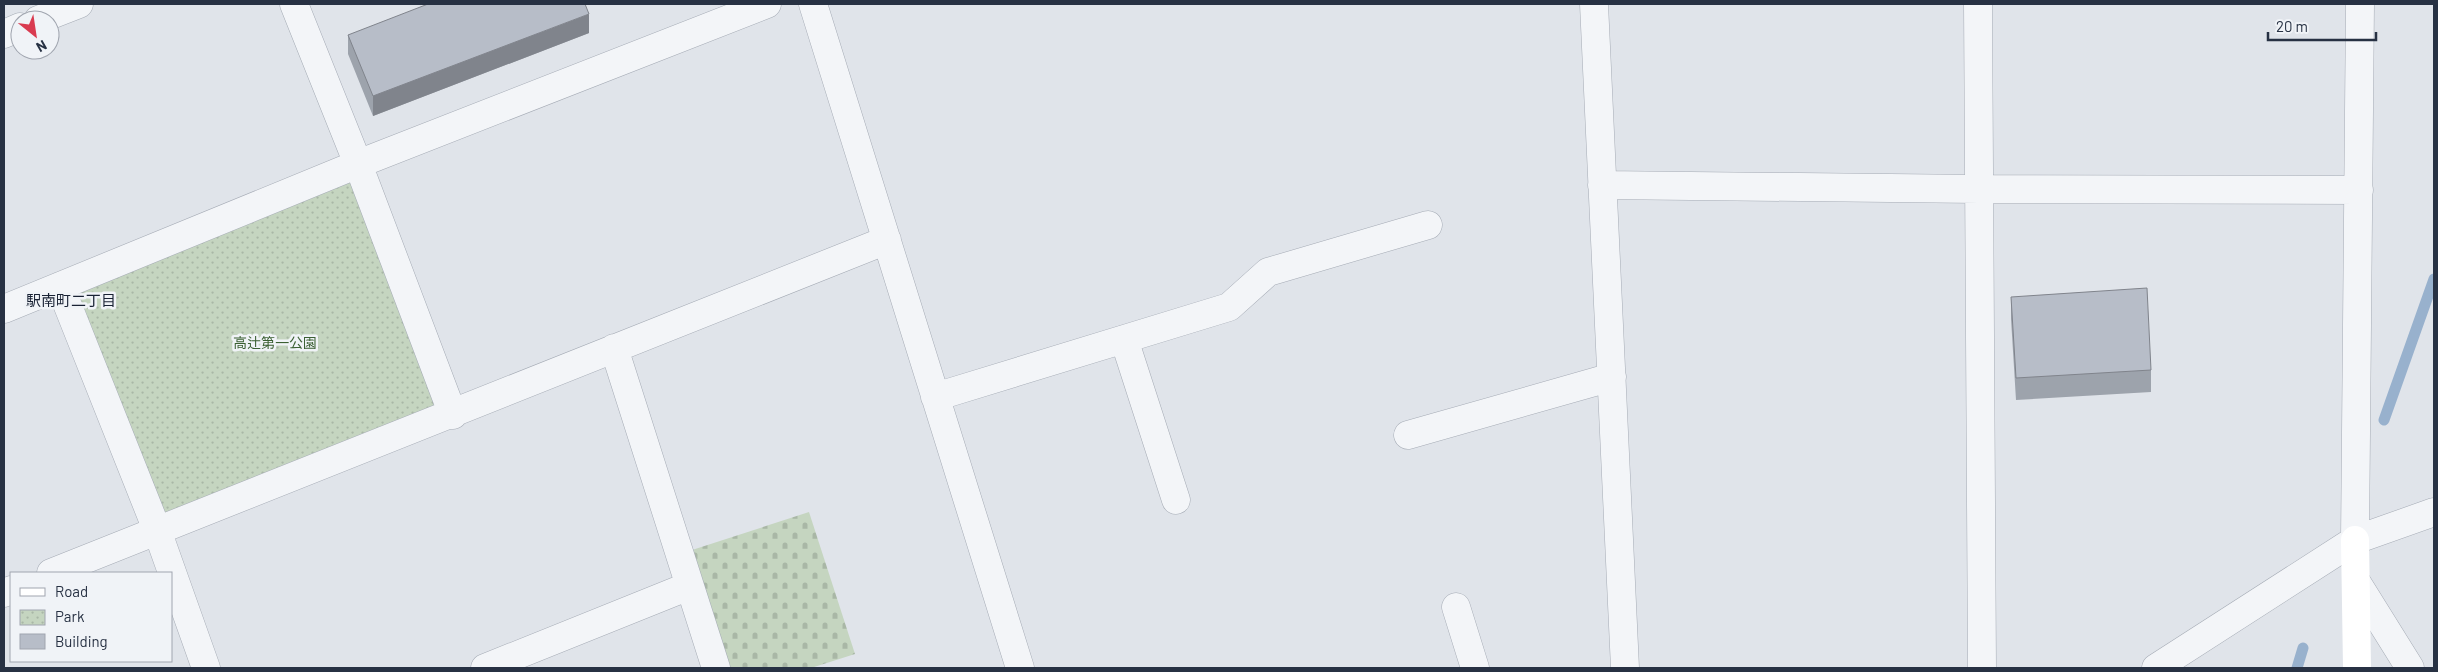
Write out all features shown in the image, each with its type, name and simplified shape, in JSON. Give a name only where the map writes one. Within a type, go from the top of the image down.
[{"type":"street","points":[[60,11],[79,4]]},
{"type":"street","points":[[294,4],[358,164],[453,414]]},
{"type":"street","points":[[4,309],[358,164],[767,4]]},
{"type":"street","points":[[812,4],[1020,668]]},
{"type":"street","points":[[1594,4],[1625,668]]},
{"type":"street","points":[[1978,4],[1982,668]]},
{"type":"street","points":[[2357,668],[2355,540],[2360,4]]},
{"type":"street","points":[[1602,184],[1979,189],[2359,190]]},
{"type":"street","points":[[935,397],[1229,306],[1268,272],[1428,225]]},
{"type":"street","points":[[53,572],[887,240]]},
{"type":"street","points":[[60,286],[172,572]]},
{"type":"street","points":[[1124,339],[1176,500]]},
{"type":"street","points":[[614,348],[716,668]]},
{"type":"street","points":[[1408,435],[1612,377]]},
{"type":"street","points":[[2156,668],[2355,540],[2434,512]]},
{"type":"street","points":[[172,572],[206,668]]},
{"type":"street","points":[[2357,583],[2410,668]]},
{"type":"street","points":[[485,668],[689,586]]},
{"type":"street","points":[[1456,607],[1475,668]]},
{"type":"green space","name":"高辻第一公園","points":[[353,174],[443,410],[159,522],[68,291]]},
{"type":"green space","points":[[809,512],[855,654],[811,668],[727,668],[689,551]]},
{"type":"building","points":[[428,4],[585,4],[589,14],[373,96],[348,35]]},
{"type":"building","points":[[2147,288],[2151,370],[2016,378],[2011,297]]},
{"type":"waterway","points":[[2384,420],[2434,279]]},
{"type":"waterway","points":[[2297,668],[2303,648]]},
{"type":"district","name":"駅南町二丁目","points":[[71,300]]}]
